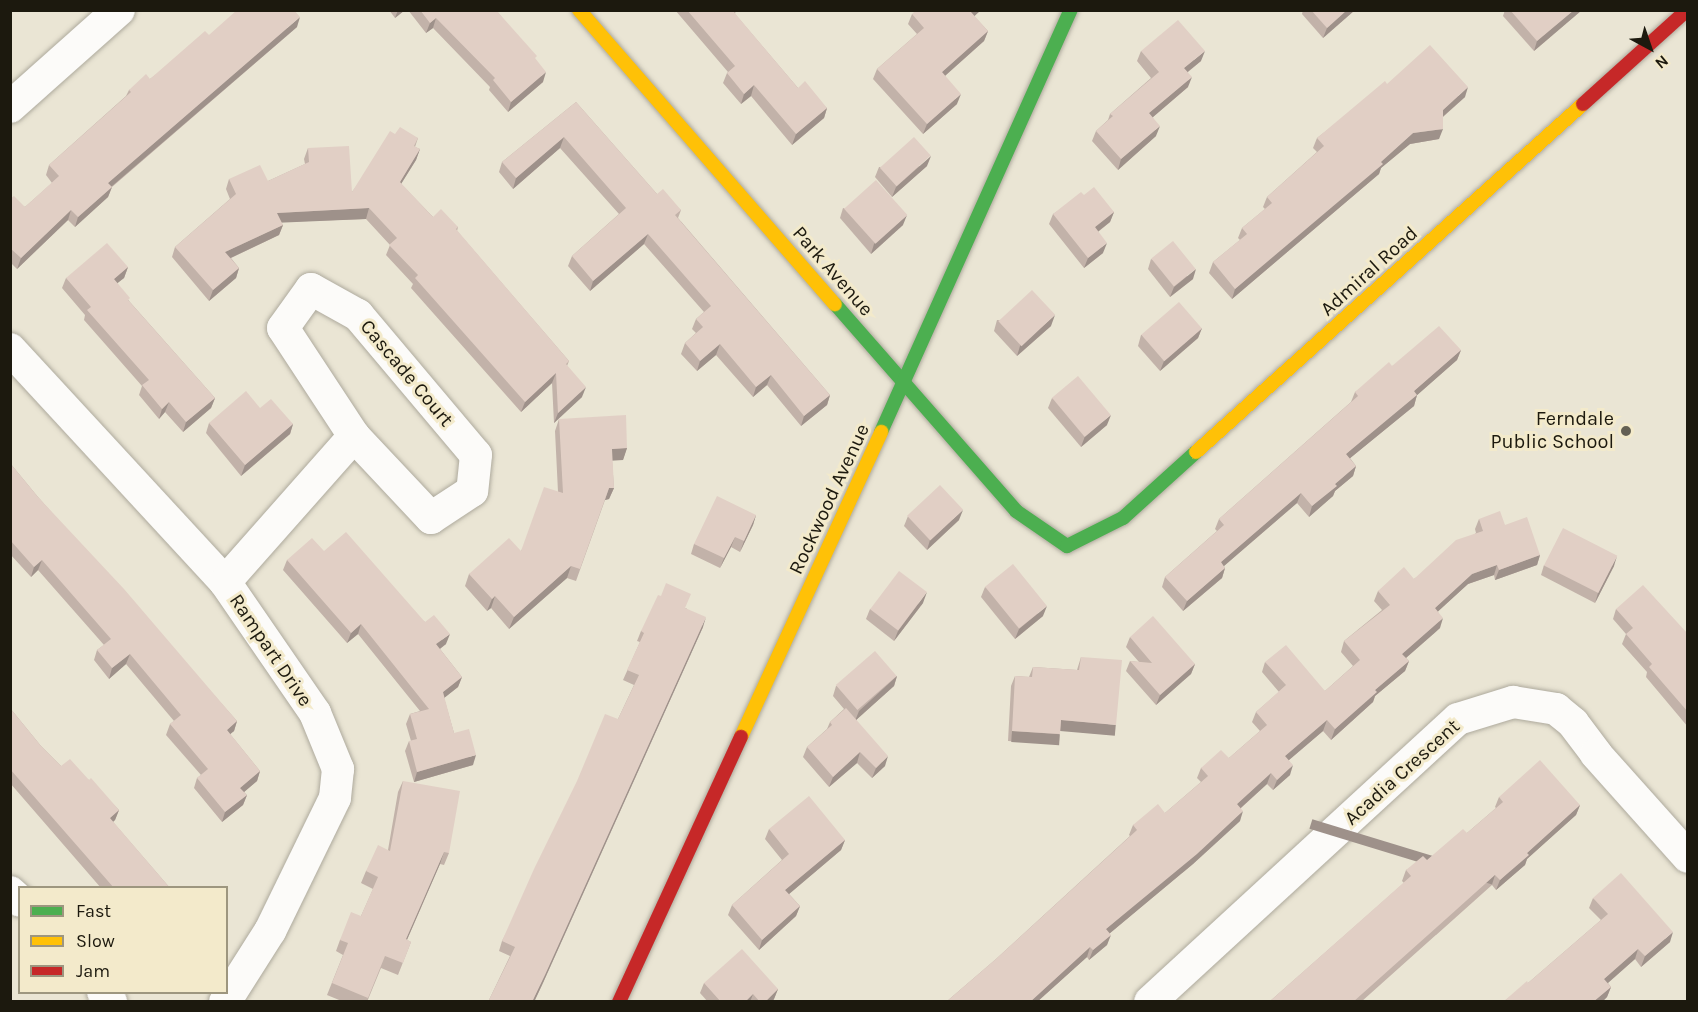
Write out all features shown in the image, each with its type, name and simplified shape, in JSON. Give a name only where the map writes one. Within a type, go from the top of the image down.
[{"type":"street","points":[[10,107],[119,10]]},
{"type":"street","name":"Park Avenue","points":[[579,10],[1016,510],[1067,546]]},
{"type":"street","name":"Rockwood Avenue","points":[[619,1002],[904,382],[1071,10]]},
{"type":"street","name":"Admiral Road","points":[[1067,546],[1123,518],[1688,10]]},
{"type":"street","name":"Cascade Court","points":[[311,289],[358,315],[476,455],[472,490],[431,518],[354,436],[283,328],[311,289]]},
{"type":"street","name":"Rampart Drive","points":[[10,349],[225,582],[315,713],[338,769],[335,798],[325,819],[270,931],[225,1002]]},
{"type":"street","points":[[225,582],[354,436]]},
{"type":"street","name":"Acadia Crescent","points":[[1150,1002],[1458,719],[1513,702],[1556,709],[1573,723],[1596,754],[1688,857]]},
{"type":"building","points":[[237,10],[294,10],[300,17],[108,183],[112,187],[78,217],[71,210],[21,258],[10,248],[10,199],[14,196],[25,207],[59,176],[49,165],[131,92],[129,90],[146,74],[150,79],[205,31],[209,35]]},
{"type":"building","points":[[420,10],[496,10],[537,56],[535,58],[546,72],[511,102],[493,80],[495,78],[436,18],[430,23]]},
{"type":"building","points":[[687,10],[733,10],[798,88],[805,81],[827,108],[796,134],[754,85],[744,94],[727,73],[735,66]]},
{"type":"building","points":[[916,10],[973,10],[971,12],[988,31],[942,72],[961,94],[927,124],[877,69],[924,28],[912,14]]},
{"type":"building","points":[[1311,10],[1347,10],[1327,28]]},
{"type":"building","points":[[1510,10],[1574,10],[1537,41]]},
{"type":"building","points":[[1178,20],[1205,51],[1184,68],[1192,77],[1149,113],[1160,126],[1121,159],[1096,131],[1113,116],[1110,114],[1159,72],[1141,51]]},
{"type":"building","points":[[1430,45],[1468,87],[1443,110],[1443,129],[1413,133],[1381,162],[1383,164],[1235,289],[1213,262],[1247,234],[1242,228],[1272,203],[1267,197],[1324,146],[1317,138],[1385,81],[1387,84]]},
{"type":"building","points":[[576,102],[657,194],[663,189],[681,210],[675,215],[830,395],[804,416],[771,375],[756,387],[720,344],[700,361],[685,343],[703,327],[696,319],[711,306],[648,234],[593,281],[572,256],[626,208],[564,137],[516,178],[502,162]]},
{"type":"building","points":[[400,127],[418,138],[414,146],[420,149],[400,182],[433,217],[441,209],[458,227],[456,229],[569,361],[566,364],[586,387],[558,413],[556,373],[525,402],[415,278],[418,275],[389,245],[397,238],[369,208],[277,213],[283,225],[225,252],[239,268],[213,290],[175,247],[236,194],[229,179],[260,165],[268,181],[309,162],[308,148],[349,146],[352,192],[390,131],[395,134]]},
{"type":"building","points":[[914,137],[931,156],[897,186],[880,168]]},
{"type":"building","points":[[876,180],[907,215],[875,244],[844,209]]},
{"type":"building","points":[[1094,187],[1114,212],[1095,227],[1107,243],[1088,258],[1053,214],[1081,192],[1084,195]]},
{"type":"building","points":[[1173,241],[1196,269],[1174,287],[1151,259]]},
{"type":"building","points":[[107,243],[128,267],[114,279],[130,298],[128,300],[215,398],[186,422],[169,402],[162,409],[142,385],[149,380],[87,310],[91,307],[66,278]]},
{"type":"building","points":[[1032,290],[1055,315],[1022,346],[998,321]]},
{"type":"building","points":[[1179,302],[1202,328],[1164,361],[1141,335]]},
{"type":"building","points":[[1439,326],[1461,350],[1414,391],[1417,395],[1346,454],[1356,466],[1335,484],[1337,486],[1312,506],[1301,493],[1221,562],[1225,568],[1187,601],[1165,577],[1224,525],[1219,519],[1358,396],[1355,392],[1389,362],[1392,366]]},
{"type":"building","points":[[1078,376],[1111,415],[1085,437],[1052,398]]},
{"type":"building","points":[[246,391],[260,408],[271,399],[293,424],[245,465],[209,423]]},
{"type":"building","points":[[626,415],[627,448],[612,449],[614,488],[609,488],[580,569],[571,566],[514,617],[495,596],[492,599],[469,574],[509,538],[521,551],[544,487],[563,493],[559,419]]},
{"type":"building","points":[[10,463],[38,497],[124,589],[237,721],[227,730],[260,771],[240,788],[247,795],[225,812],[197,778],[208,769],[170,724],[181,715],[130,654],[112,668],[97,650],[111,639],[42,560],[34,567],[10,540]]},
{"type":"building","points":[[940,485],[963,510],[930,541],[907,516]]},
{"type":"building","points":[[717,496],[756,515],[744,541],[735,537],[724,558],[694,544]]},
{"type":"building","points":[[1500,511],[1505,525],[1527,517],[1540,555],[1499,570],[1497,565],[1472,574],[1435,608],[1443,618],[1402,654],[1409,661],[1375,690],[1377,692],[1335,729],[1327,720],[1285,756],[1293,765],[1277,780],[1271,773],[1237,804],[1243,811],[1197,854],[1106,929],[1111,935],[1093,950],[1090,947],[1030,1002],[946,1002],[1137,830],[1133,825],[1158,804],[1165,813],[1208,776],[1201,768],[1221,750],[1229,758],[1267,725],[1256,712],[1286,685],[1265,662],[1286,645],[1325,691],[1360,660],[1344,641],[1390,605],[1378,591],[1404,567],[1414,579],[1456,540],[1483,531],[1479,519]]},
{"type":"building","points":[[1563,528],[1617,556],[1598,593],[1544,565]]},
{"type":"building","points":[[346,532],[425,622],[434,615],[450,634],[436,644],[462,677],[443,692],[454,733],[469,729],[476,755],[417,772],[409,741],[417,739],[410,714],[429,709],[361,624],[351,633],[287,560],[312,538],[324,551]]},
{"type":"building","points":[[1013,564],[1047,606],[1019,629],[985,587]]},
{"type":"building","points":[[899,571],[927,592],[898,630],[870,609]]},
{"type":"building","points":[[666,583],[691,594],[685,608],[706,617],[532,1002],[488,1002],[515,947],[502,941],[577,781],[605,714],[618,719],[639,675],[627,670],[644,633],[641,631]]},
{"type":"building","points":[[1643,585],[1688,634],[1688,712],[1649,667],[1652,664],[1626,634],[1633,628],[1616,609]]},
{"type":"building","points":[[1153,616],[1195,664],[1160,695],[1130,661],[1152,663],[1130,637]]},
{"type":"building","points":[[875,651],[897,676],[857,710],[836,685]]},
{"type":"building","points":[[1081,657],[1122,660],[1116,725],[1061,720],[1060,734],[1012,731],[1015,676],[1032,677],[1033,667],[1079,670]]},
{"type":"building","points":[[10,708],[41,746],[61,766],[70,759],[89,780],[91,778],[119,810],[110,818],[168,886],[112,886],[10,769]]},
{"type":"building","points":[[846,708],[888,756],[876,768],[860,752],[833,777],[807,747],[832,725],[830,722]]},
{"type":"building","points":[[1540,760],[1580,805],[1527,853],[1529,855],[1500,880],[1495,875],[1353,1002],[1269,1002],[1411,876],[1406,870],[1423,856],[1427,860],[1463,829],[1467,833],[1503,802],[1499,797]]},
{"type":"building","points":[[403,781],[460,791],[449,853],[444,852],[406,939],[411,942],[403,963],[385,956],[368,998],[332,983],[348,943],[340,940],[351,912],[361,916],[378,877],[366,871],[378,845],[390,851]]},
{"type":"building","points":[[809,796],[845,840],[785,890],[800,906],[762,940],[732,905],[789,854],[769,829]]},
{"type":"building","points":[[1621,873],[1673,932],[1645,956],[1638,949],[1604,979],[1611,987],[1593,1002],[1503,1002],[1608,914],[1593,898]]},
{"type":"building","points":[[742,949],[778,989],[765,1002],[760,1002],[753,994],[745,1002],[721,1002],[704,983]]},
{"type":"traffic: fast","points":[[881,432],[1071,10]]},
{"type":"traffic: fast","points":[[835,304],[1016,511],[1067,546],[1123,518],[1196,452]]},
{"type":"traffic: slow","points":[[579,10],[835,304]]},
{"type":"traffic: slow","points":[[1196,452],[1583,104]]},
{"type":"traffic: slow","points":[[741,737],[881,432]]},
{"type":"traffic: jam","points":[[1583,104],[1687,10]]},
{"type":"traffic: jam","points":[[619,1002],[741,737]]},
{"type":"place","name":"Ferndale Public School","points":[[1626,431]]}]
